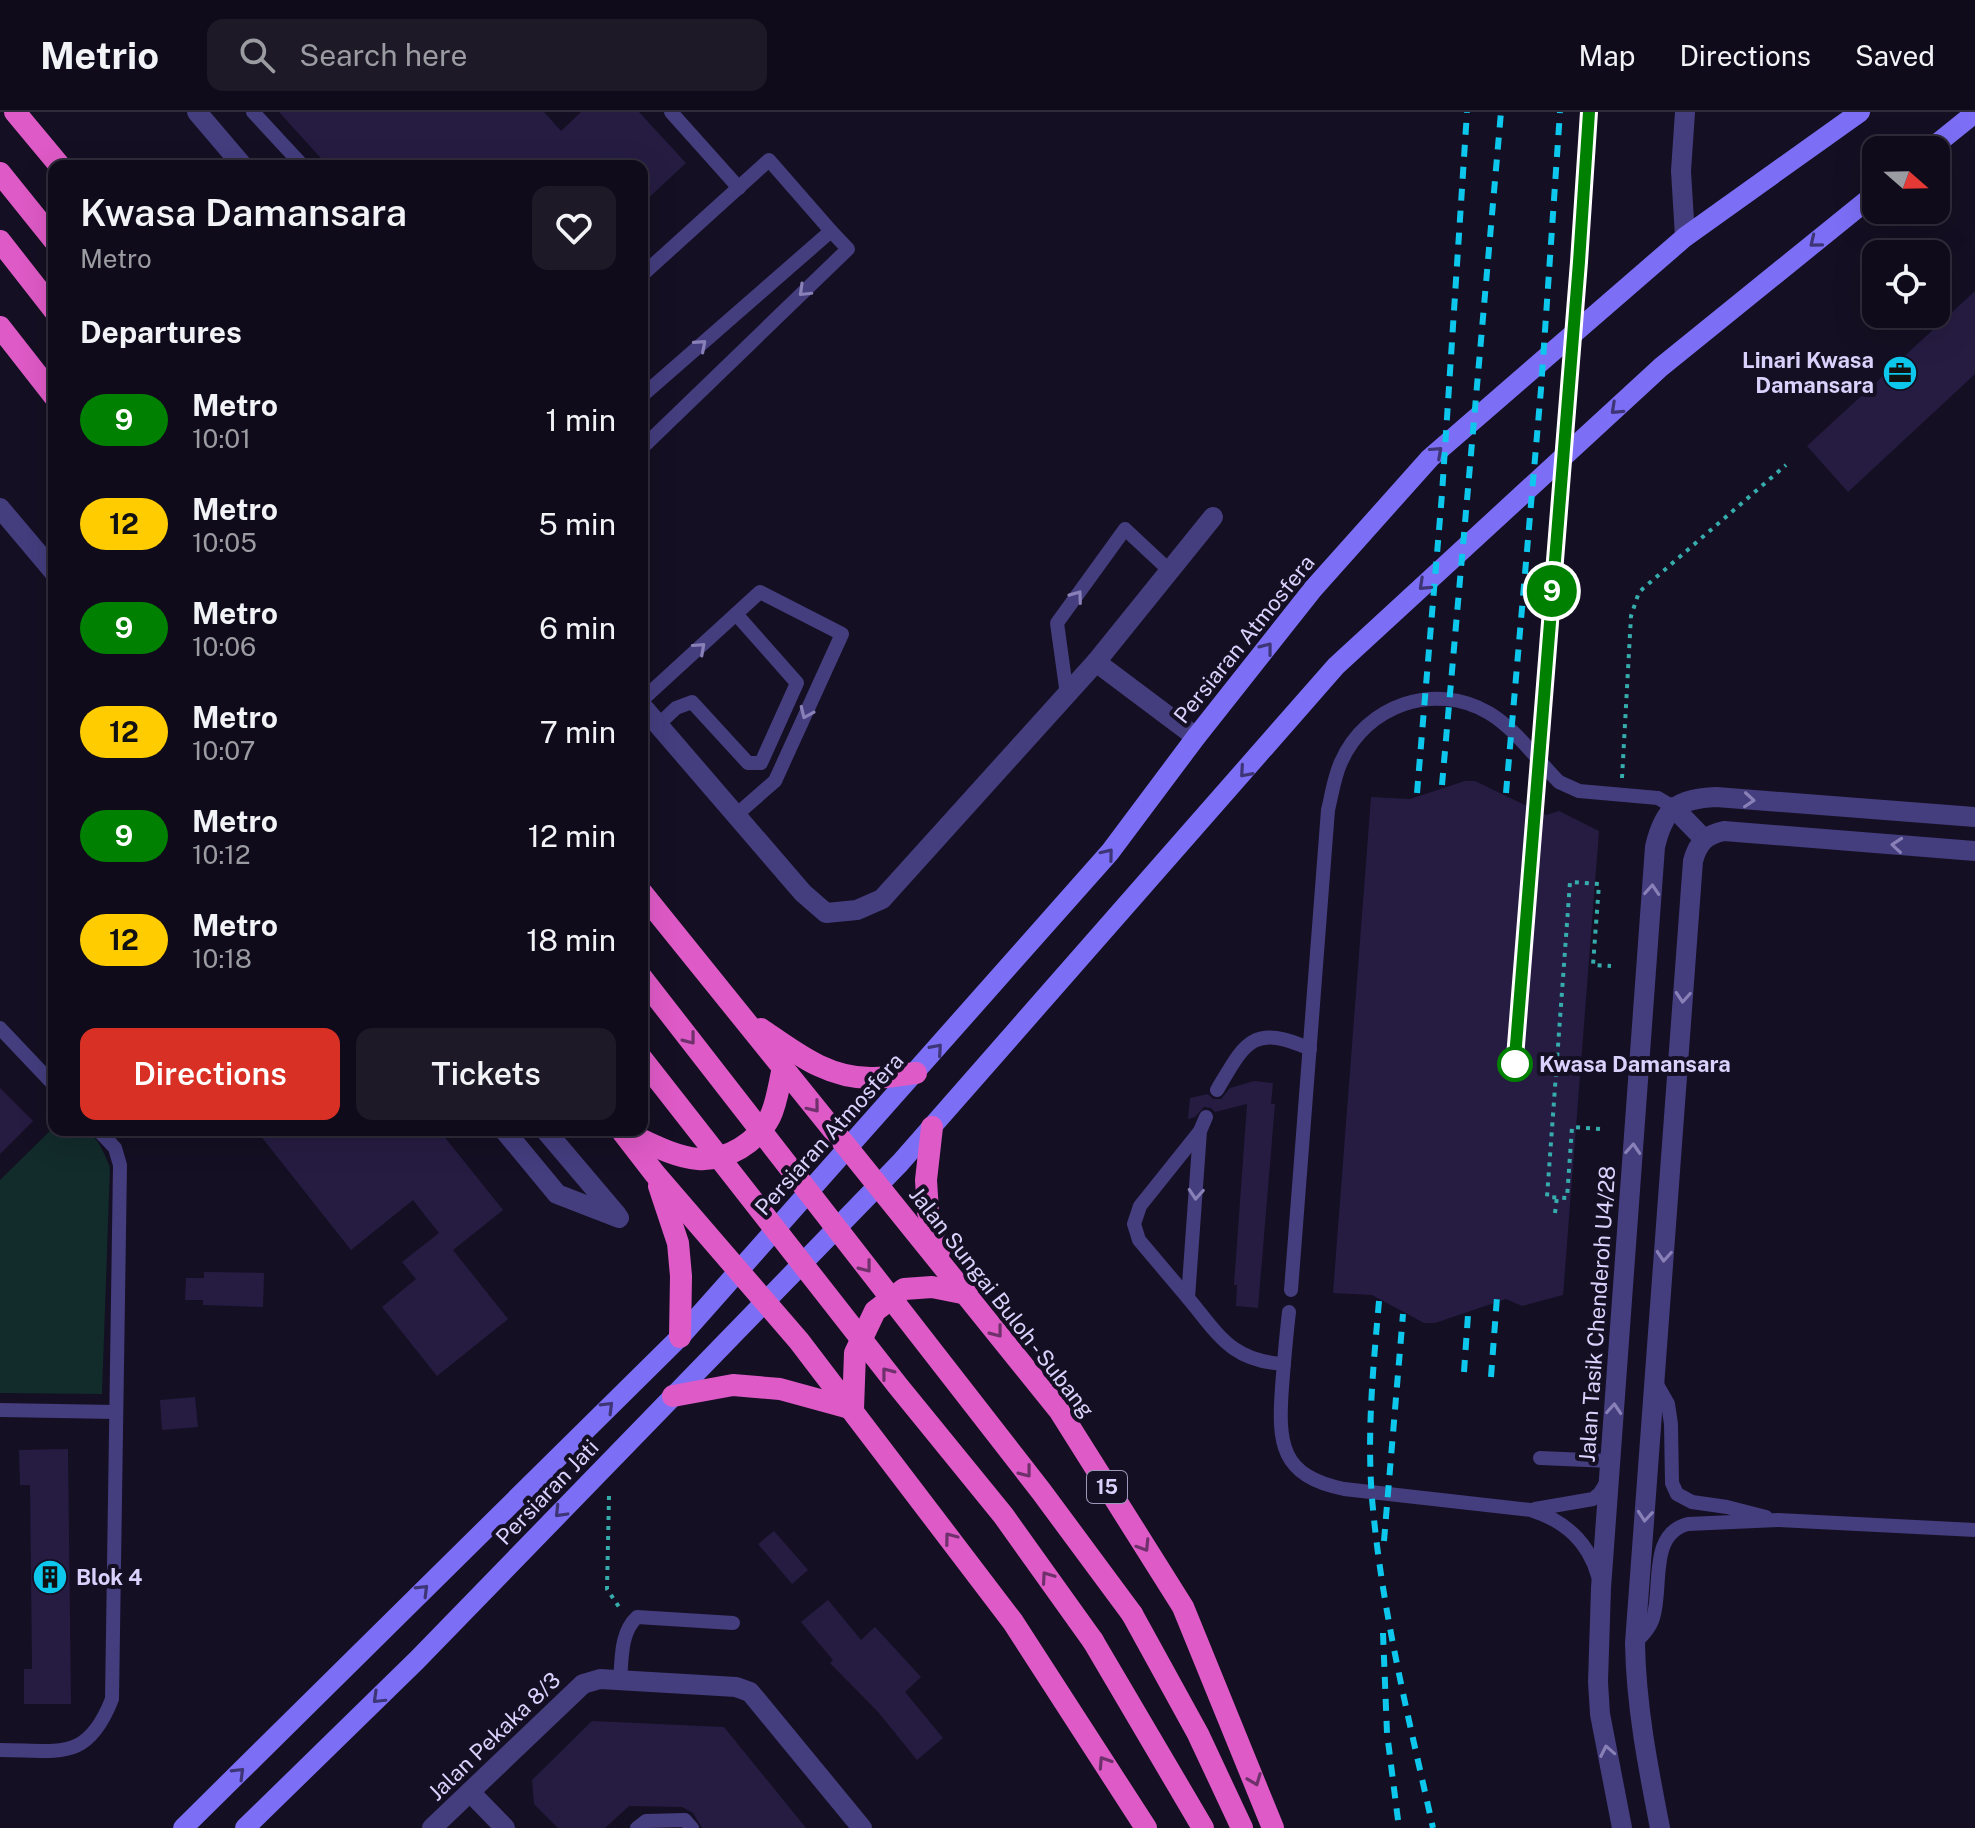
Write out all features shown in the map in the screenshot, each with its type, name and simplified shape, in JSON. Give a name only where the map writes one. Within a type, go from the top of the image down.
[{"type":"highway","points":[[15,112],[32,122],[56,160]]},
{"type":"highway","points":[[0,173],[48,233]]},
{"type":"highway","points":[[0,241],[48,302]]},
{"type":"highway","points":[[0,327],[48,388]]},
{"type":"highway","name":"Jalan Sungai Buloh - Subang","points":[[648,900],[1059,1410],[1183,1607],[1273,1828]]},
{"type":"highway","points":[[648,986],[1132,1614],[1198,1734],[1242,1828]]},
{"type":"highway","points":[[740,1015],[804,1059],[832,1074],[871,1078],[916,1073]]},
{"type":"highway","points":[[648,1067],[1003,1515],[1093,1641],[1203,1828]]},
{"type":"highway","points":[[634,1136],[661,1149],[699,1159],[727,1155],[755,1140],[771,1115],[783,1068]]},
{"type":"highway","points":[[932,1127],[926,1180],[928,1212],[943,1264]]},
{"type":"highway","points":[[626,1136],[853,1409],[1013,1622],[1146,1828]]},
{"type":"highway","points":[[655,1174],[678,1243],[680,1337]]},
{"type":"highway","points":[[853,1409],[855,1353],[875,1311],[904,1289],[932,1287],[967,1294]]},
{"type":"highway","points":[[673,1396],[733,1385],[764,1387],[812,1396],[853,1409]]},
{"type":"main road","name":"Persiaran Atmosfera","points":[[738,1272],[1110,852],[1313,589],[1430,458],[1685,237],[1860,112]]},
{"type":"main road","points":[[1946,136],[1975,113]]},
{"type":"main road","points":[[878,1184],[932,1127],[1336,666],[1661,367],[1862,204]]},
{"type":"main road","name":"Persiaran Jati","points":[[245,1828],[417,1660],[878,1184]]},
{"type":"main road","name":"Persiaran Jati","points":[[183,1828],[680,1337],[738,1272]]},
{"type":"street","points":[[197,112],[238,160]]},
{"type":"street","points":[[1685,112],[1681,171],[1685,237]]},
{"type":"street","points":[[0,508],[48,565]]},
{"type":"street","points":[[648,713],[803,893],[826,913],[857,910],[882,899],[1067,695],[1213,517]]},
{"type":"street","points":[[1096,662],[1196,737]]},
{"type":"street","points":[[1704,839],[1673,807],[1683,801],[1716,797],[1975,817]]},
{"type":"street","name":"Jalan Tasik Chenderoh U4/28","points":[[1622,1828],[1600,1714],[1601,1588],[1655,847],[1664,819],[1673,807]]},
{"type":"street","points":[[1660,1828],[1635,1680],[1635,1643],[1693,861],[1697,848],[1704,839],[1724,831],[1975,851]]},
{"type":"street","points":[[509,1136],[557,1194],[619,1218],[550,1136]]},
{"type":"street","name":"Jalan Pekaka 8/3","points":[[432,1828],[583,1684],[600,1679],[736,1687],[750,1692],[862,1828]]},
{"type":"street","points":[[470,1792],[505,1828]]},
{"type":"lane","points":[[253,112],[297,160]]},
{"type":"lane","points":[[671,112],[739,188]]},
{"type":"lane","points":[[648,270],[769,160],[848,249],[648,442]]},
{"type":"lane","points":[[648,391],[831,231]]},
{"type":"lane","points":[[1067,695],[1057,623],[1125,529],[1170,571]]},
{"type":"lane","points":[[648,695],[760,592],[842,634],[775,781],[736,815]]},
{"type":"lane","points":[[658,725],[676,708],[692,702],[748,763],[761,763],[797,683],[736,614]]},
{"type":"lane","points":[[1291,1290],[1328,810],[1341,762],[1353,741],[1370,724],[1395,707],[1413,700],[1443,697],[1488,713],[1559,782],[1579,791],[1658,798],[1673,807]]},
{"type":"lane","points":[[0,1028],[48,1079]]},
{"type":"lane","points":[[1217,1090],[1240,1051],[1250,1041],[1282,1037],[1310,1049]]},
{"type":"lane","points":[[1188,1298],[1203,1124],[1140,1206],[1134,1224],[1139,1240],[1188,1298],[1237,1353],[1251,1359],[1284,1364]]},
{"type":"lane","points":[[0,1750],[71,1750],[102,1724],[112,1699],[120,1165],[115,1148],[104,1136]]},
{"type":"lane","points":[[1289,1312],[1281,1437],[1292,1461],[1310,1478],[1344,1489],[1531,1510],[1560,1522],[1584,1544],[1598,1572],[1601,1588]]},
{"type":"lane","points":[[1655,1381],[1668,1404],[1672,1483],[1677,1494],[1692,1502],[1778,1520]]},
{"type":"lane","points":[[0,1410],[116,1412]]},
{"type":"lane","points":[[1531,1510],[1593,1499],[1600,1493],[1610,1469],[1540,1458]]},
{"type":"lane","points":[[1635,1643],[1654,1618],[1661,1555],[1667,1537],[1676,1527],[1778,1520],[1975,1530]]},
{"type":"lane","points":[[620,1681],[624,1639],[630,1624],[637,1617],[733,1623]]},
{"type":"lane","points":[[637,1828],[646,1821],[685,1820],[692,1828]]},
{"type":"path","points":[[1621,794],[1631,616],[1639,592],[1786,465]]},
{"type":"path","points":[[1600,1129],[1572,1127],[1567,1198],[1547,1197],[1570,882],[1599,884],[1593,965],[1611,966]]},
{"type":"path","points":[[1555,1213],[1557,1197]]},
{"type":"path","points":[[609,1461],[607,1589],[630,1624]]},
{"type":"green space","points":[[48,1133],[48,1136],[92,1136],[100,1146],[110,1167],[102,1394],[0,1393],[0,1180]]},
{"type":"building","points":[[279,112],[544,112],[561,131],[581,112],[639,112],[686,163],[648,198],[648,160],[323,160]]},
{"type":"building","points":[[1975,291],[1975,374],[1848,492],[1807,446],[1935,328],[1950,328],[1950,314]]},
{"type":"building","name":"Kwasa Damansara","points":[[1465,781],[1475,781],[1546,815],[1559,811],[1599,831],[1563,1295],[1522,1306],[1506,1299],[1435,1323],[1424,1323],[1372,1295],[1333,1293],[1371,797],[1410,799]]},
{"type":"building","points":[[1254,1081],[1273,1083],[1271,1104],[1275,1104],[1258,1308],[1236,1306],[1237,1285],[1234,1285],[1247,1104],[1215,1112],[1204,1107],[1195,1117],[1188,1119],[1190,1098],[1208,1094],[1213,1099],[1221,1099],[1230,1088]]},
{"type":"building","points":[[0,1088],[33,1121],[0,1154]]},
{"type":"building","points":[[261,1136],[444,1136],[503,1210],[453,1250],[508,1319],[437,1376],[382,1307],[416,1279],[402,1262],[439,1233],[413,1200],[351,1250]]},
{"type":"building","points":[[204,1272],[264,1273],[263,1307],[203,1305],[203,1300],[185,1300],[186,1278],[204,1278]]},
{"type":"building","points":[[195,1397],[198,1427],[162,1430],[160,1400]]},
{"type":"building","name":"Blok 4","points":[[68,1449],[71,1704],[24,1704],[24,1669],[32,1669],[30,1485],[20,1485],[19,1450]]},
{"type":"building","points":[[774,1531],[808,1570],[792,1584],[758,1544]]},
{"type":"building","points":[[828,1600],[861,1640],[875,1627],[921,1677],[905,1692],[943,1738],[917,1760],[879,1713],[830,1663],[833,1660],[801,1622]]},
{"type":"building","points":[[592,1721],[724,1727],[806,1828],[702,1828],[693,1813],[682,1807],[629,1806],[605,1828],[558,1828],[534,1804],[532,1780]]},
{"type":"railway","points":[[1417,793],[1442,494],[1467,112]]},
{"type":"railway","points":[[1442,785],[1501,112]]},
{"type":"railway","points":[[1506,793],[1541,389],[1560,112]]},
{"type":"railway","points":[[1533,817],[1589,112]]},
{"type":"railway","points":[[1491,1377],[1497,1297]]},
{"type":"railway","points":[[1379,1301],[1370,1431],[1373,1509],[1390,1630],[1433,1828]]},
{"type":"railway","points":[[1384,1541],[1403,1314]]},
{"type":"railway","points":[[1464,1372],[1468,1315]]},
{"type":"railway","points":[[1383,1633],[1387,1733],[1399,1828]]},
{"type":"metro line","name":"9","points":[[1514,1070],[1589,112]]},
{"type":"place","name":"Linari Kwasa Damansara","points":[[1900,373]]},
{"type":"place","name":"Kwasa Damansara","points":[[1515,1064]]},
{"type":"place","name":"Blok 4","points":[[50,1577]]}]
